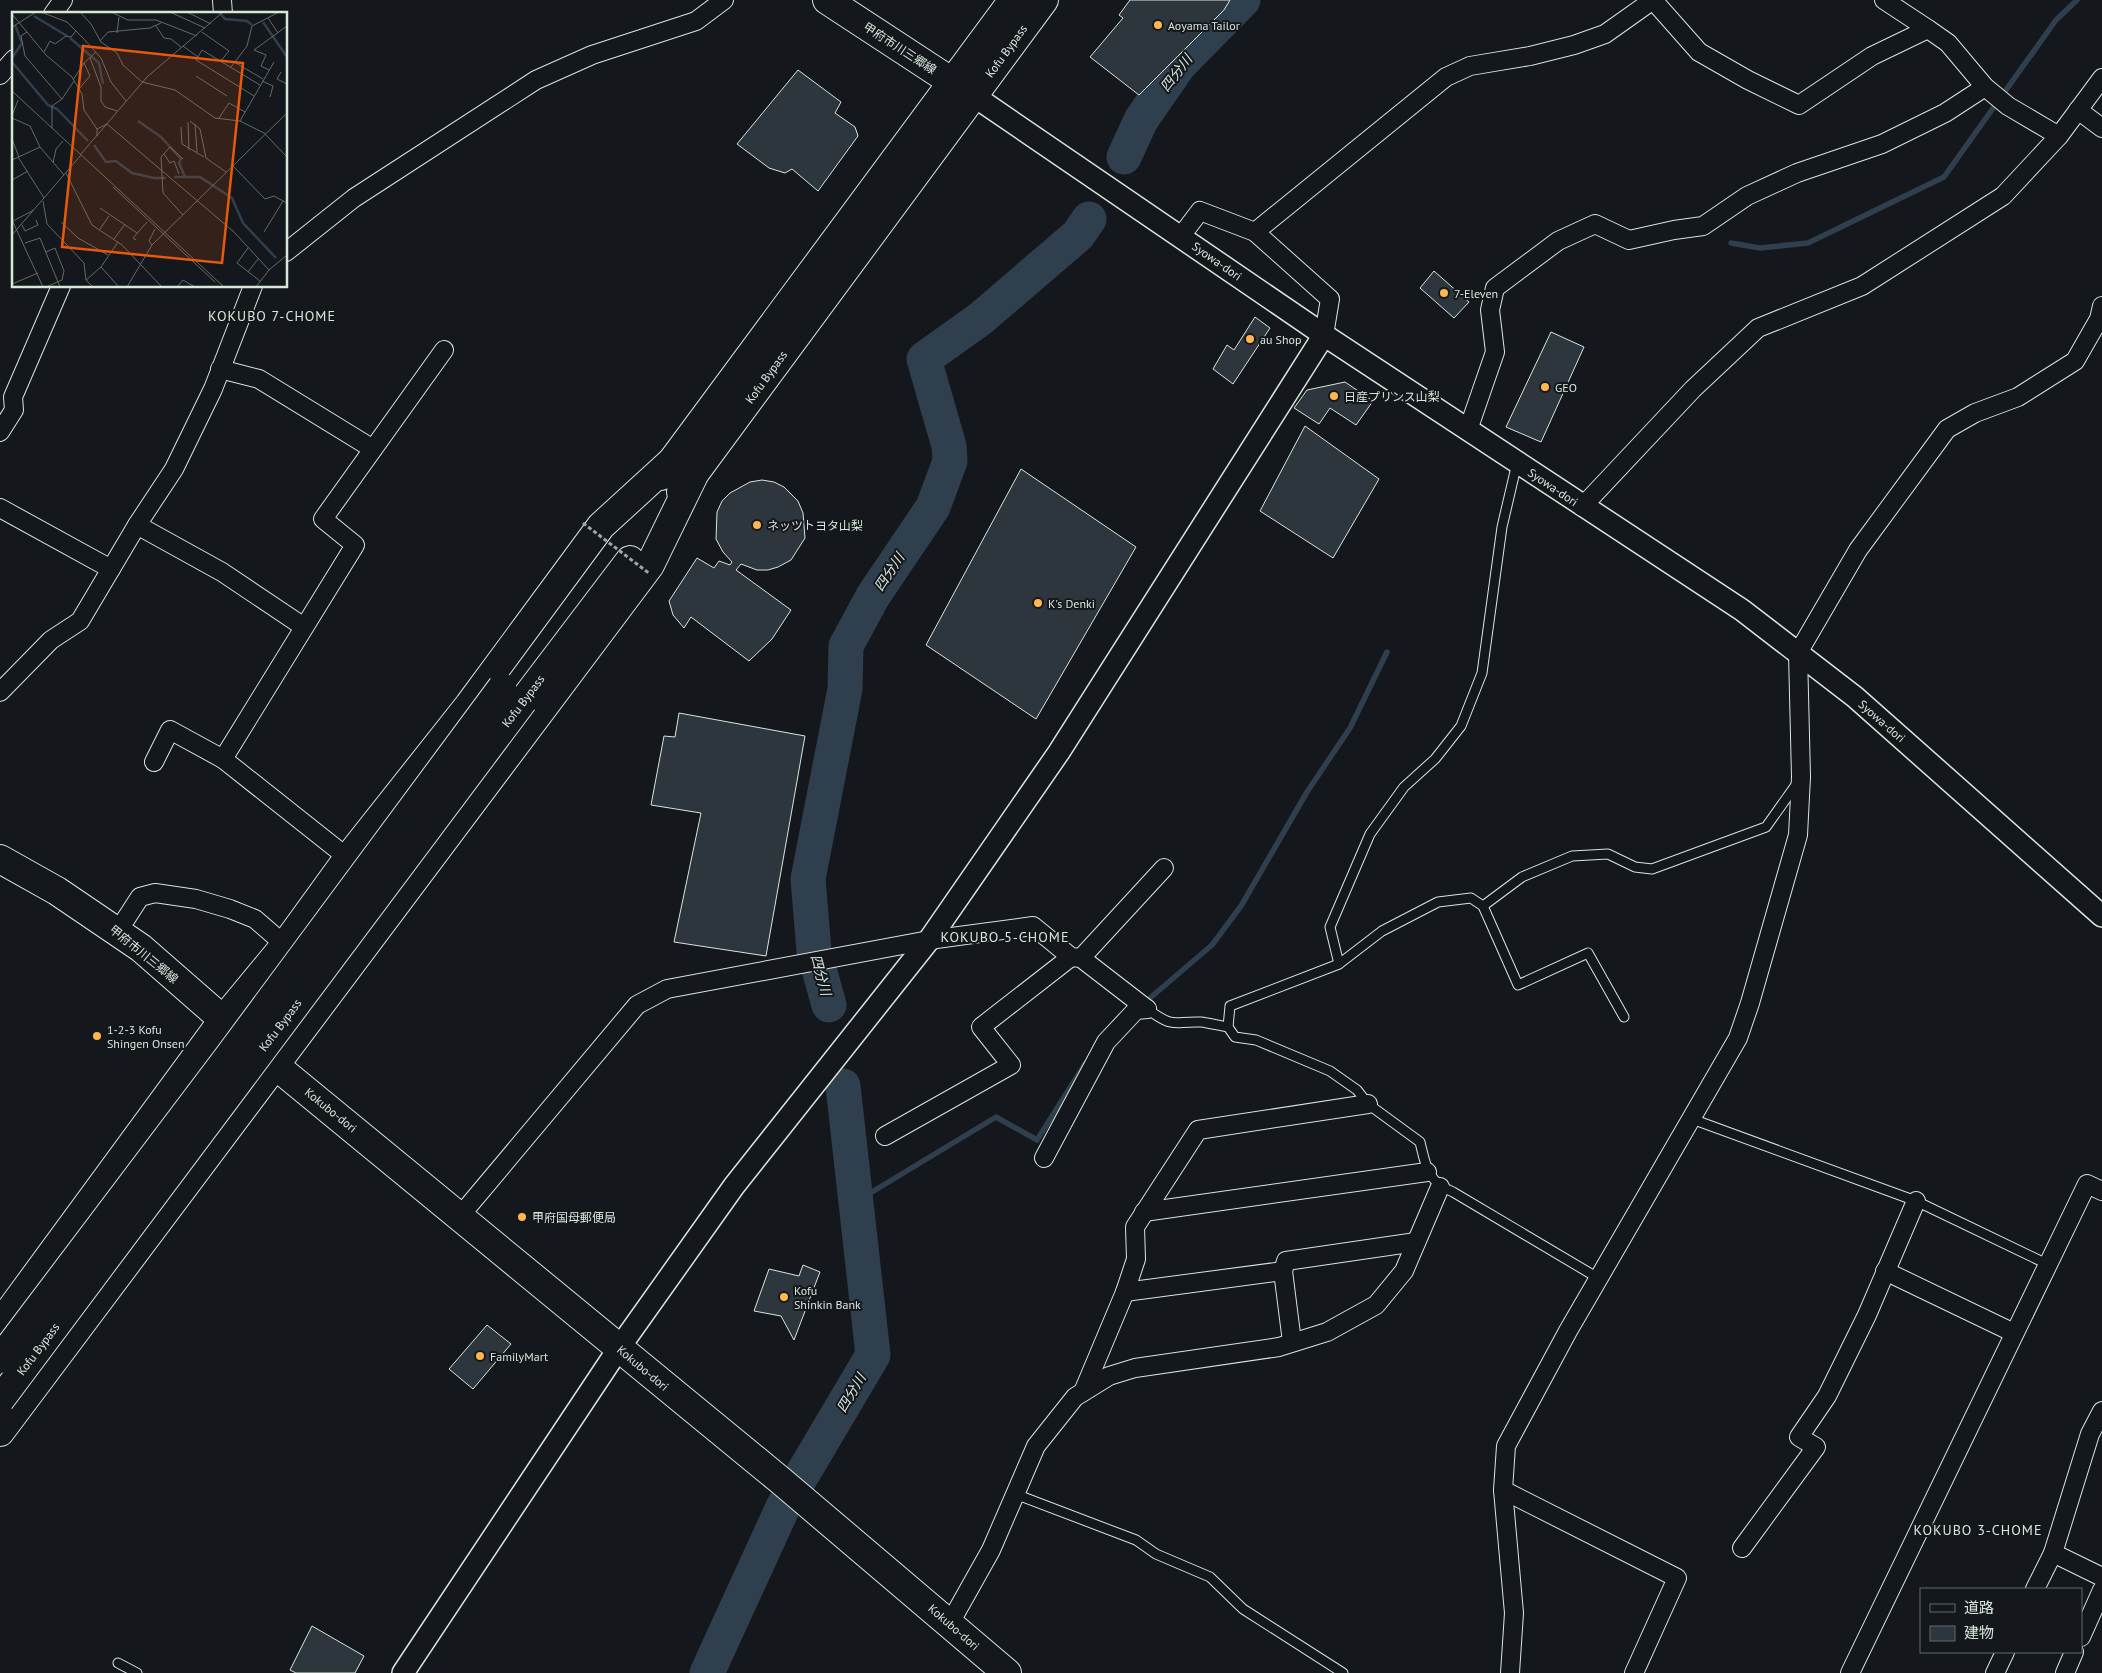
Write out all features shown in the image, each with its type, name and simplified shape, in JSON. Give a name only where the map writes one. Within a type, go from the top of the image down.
[{"type":"main road","name":"甲府市川三郷線","points":[[827,0],[974,96]]},
{"type":"main road","name":"Kofu Bypass","points":[[682,469],[951,81],[1013,0]]},
{"type":"main road","name":"Kofu Bypass","points":[[0,1400],[513,694],[682,469],[974,96],[1044,0]]},
{"type":"main road","points":[[0,1324],[223,1020],[285,945],[348,858],[469,705],[601,526],[682,469]]},
{"type":"main road","points":[[0,1432],[276,1066],[650,564],[682,469]]},
{"type":"main road","name":"Kofu Bypass","points":[[0,1358],[228,1057],[513,694]]},
{"type":"main road","name":"甲府市川三郷線","points":[[0,859],[57,891],[118,931],[276,1066]]},
{"type":"main road","name":"Kokubo-dori","points":[[276,1066],[790,1489],[1007,1673]]},
{"type":"street","points":[[55,12],[63,0]]},
{"type":"street","points":[[288,250],[354,198],[536,80],[592,55],[696,21],[724,0]]},
{"type":"street","points":[[1255,232],[1446,77],[1470,66],[1530,56],[1589,40],[1605,34],[1653,0],[1699,52],[1748,80],[1799,105],[1872,56],[1928,29]]},
{"type":"street","points":[[1884,0],[1948,43],[1987,89],[2008,106],[2059,136]]},
{"type":"street","points":[[0,75],[12,61]]},
{"type":"street","points":[[1582,507],[1693,389],[1758,328],[1862,286],[2003,196],[2059,136],[2102,78]]},
{"type":"street","points":[[1468,430],[1495,352],[1490,310],[1495,288],[1558,241],[1595,224],[1629,240],[1703,226],[1747,196],[1796,173],[1882,144],[1945,113],[1987,89]]},
{"type":"street","name":"Syowa-dori","points":[[974,96],[1324,335],[1582,507],[1742,610],[1855,697],[2102,916]]},
{"type":"street","points":[[2078,110],[2102,128]]},
{"type":"street","points":[[403,1673],[619,1348],[734,1186],[929,940],[1059,752],[1324,335],[1330,299],[1255,232],[1200,212],[1181,236]]},
{"type":"street","points":[[0,432],[14,410],[14,397],[60,288]]},
{"type":"street","points":[[0,692],[50,640],[80,621],[137,525],[174,469],[213,389],[252,288]]},
{"type":"street","points":[[1510,1673],[1514,1613],[1503,1490],[1506,1446],[1525,1408],[1598,1278],[1738,1038],[1750,1003],[1798,835],[1801,777],[1798,653],[1858,550],[1947,429],[1975,412],[2018,397],[2075,361],[2099,319],[2102,306]]},
{"type":"street","points":[[222,759],[355,545],[323,519],[444,350]]},
{"type":"street","points":[[220,370],[258,379],[373,449]]},
{"type":"street","points":[[0,508],[111,569]]},
{"type":"street","points":[[137,525],[222,572],[304,627]]},
{"type":"street","points":[[154,762],[170,730],[222,759],[348,858]]},
{"type":"street","points":[[885,1136],[1011,1065],[981,1027],[1076,957],[1164,868]]},
{"type":"street","points":[[118,931],[140,897],[155,892],[196,900],[255,919],[285,945]]},
{"type":"street","points":[[460,1216],[637,1005],[667,989],[929,940],[1033,926],[1147,1009]]},
{"type":"street","points":[[1044,1158],[1106,1042],[1136,1010],[1147,1009]]},
{"type":"street","points":[[1083,1392],[1125,1292],[1136,1259],[1134,1227],[1198,1130],[1368,1104]]},
{"type":"street","points":[[1144,1212],[1427,1172]]},
{"type":"street","points":[[1850,1673],[2087,1184],[2102,1191]]},
{"type":"street","points":[[950,1623],[991,1550],[1036,1446],[1075,1397],[1109,1376],[1135,1368],[1279,1347],[1327,1332],[1376,1305],[1404,1272],[1440,1187]]},
{"type":"street","points":[[1742,1548],[1816,1447],[1799,1437],[1827,1396],[1867,1315],[1916,1201]]},
{"type":"street","points":[[1292,1342],[1283,1271],[1286,1261],[1416,1242]]},
{"type":"street","points":[[1125,1292],[1283,1271]]},
{"type":"street","points":[[1885,1271],[2014,1333]]},
{"type":"street","points":[[2036,1588],[2053,1553],[2096,1438],[2102,1411]]},
{"type":"street","points":[[1503,1490],[1677,1578],[1634,1673]]},
{"type":"street","points":[[2053,1553],[2102,1577]]},
{"type":"street","points":[[2082,1636],[2102,1590]]},
{"type":"street","points":[[1995,1673],[2005,1653]]},
{"type":"street","points":[[2065,1673],[2074,1653]]},
{"type":"lane","points":[[1339,964],[1330,928],[1370,834],[1404,787],[1434,759],[1461,726],[1482,673],[1502,527],[1516,463]]},
{"type":"lane","points":[[1483,906],[1522,877],[1572,856],[1608,854],[1635,867],[1652,869],[1766,827],[1801,777]]},
{"type":"lane","points":[[1598,1278],[1478,1206],[1440,1187],[1427,1172],[1420,1142],[1368,1104],[1357,1090],[1330,1071],[1256,1040],[1235,1037],[1228,1027],[1230,1006],[1339,964],[1382,931],[1438,902],[1471,898],[1483,906],[1518,985],[1588,953],[1624,1017]]},
{"type":"lane","points":[[1147,1009],[1163,1021],[1176,1025],[1202,1022],[1228,1027]]},
{"type":"lane","points":[[1692,1118],[1916,1201],[2047,1264]]},
{"type":"lane","points":[[1015,1494],[1136,1540],[1156,1554],[1210,1577],[1243,1609],[1343,1673]]},
{"type":"lane","points":[[118,1664],[138,1673]]},
{"type":"path","points":[[582,522],[650,574]]},
{"type":"building","points":[[1130,0],[1230,0],[1224,10],[1139,95],[1090,57],[1123,18],[1119,15]]},
{"type":"building","points":[[798,70],[841,102],[835,113],[855,127],[858,136],[818,191],[792,169],[785,173],[769,168],[737,144]]},
{"type":"building","points":[[1434,271],[1469,302],[1454,318],[1420,288]]},
{"type":"building","points":[[1255,317],[1270,328],[1233,384],[1213,369],[1227,345],[1234,350]]},
{"type":"building","name":"GEO","points":[[1551,332],[1584,347],[1541,442],[1506,427]]},
{"type":"building","points":[[1345,382],[1373,401],[1356,425],[1330,408],[1319,424],[1294,408],[1307,390]]},
{"type":"building","points":[[1305,426],[1379,479],[1333,558],[1260,511]]},
{"type":"building","points":[[1021,469],[1136,547],[1036,719],[926,645]]},
{"type":"building","points":[[762,480],[774,482],[784,487],[798,501],[803,513],[805,538],[791,560],[778,567],[768,570],[757,570],[741,564],[736,570],[791,610],[772,639],[749,661],[691,617],[684,628],[673,615],[669,601],[697,558],[714,568],[719,561],[730,565],[732,562],[723,552],[716,539],[717,512],[722,501],[730,493],[750,482]]},
{"type":"building","points":[[679,713],[805,736],[766,956],[674,942],[701,813],[651,805],[664,736],[675,737]]},
{"type":"building","points":[[803,1265],[820,1272],[794,1340],[781,1316],[754,1311],[769,1269],[799,1276]]},
{"type":"building","points":[[487,1325],[511,1344],[473,1389],[449,1369]]},
{"type":"building","points":[[312,1626],[364,1656],[355,1673],[296,1673],[290,1670]]},
{"type":"waterway","name":"四分川","points":[[1124,157],[1141,120],[1179,65],[1243,0]]},
{"type":"waterway","points":[[1731,243],[1760,248],[1808,243],[1944,177],[2056,20],[2077,0]]},
{"type":"waterway","name":"四分川","points":[[829,1005],[814,951],[808,879],[845,689],[846,646],[873,596],[933,507],[950,461],[949,446],[924,359],[980,319],[1078,235],[1089,219]]},
{"type":"waterway","points":[[1143,1004],[1212,945],[1241,906],[1307,792],[1350,728],[1387,652]]},
{"type":"waterway","points":[[857,1201],[996,1117],[1037,1140],[1085,1064]]},
{"type":"waterway","name":"四分川","points":[[707,1673],[783,1507],[873,1355],[843,1086]]},
{"type":"place","name":"Aoyama Tailor","points":[[1158,25]]},
{"type":"place","name":"7-Eleven","points":[[1444,293]]},
{"type":"place","name":"au Shop","points":[[1250,339]]},
{"type":"place","name":"GEO","points":[[1545,387]]},
{"type":"place","name":"日産プリンス山梨","points":[[1334,396]]},
{"type":"place","name":"ネッツトヨタ山梨","points":[[757,525]]},
{"type":"place","name":"K's Denki","points":[[1038,603]]},
{"type":"place","name":"1-2-3 Kofu Shingen Onsen","points":[[97,1036]]},
{"type":"place","name":"甲府国母郵便局","points":[[522,1217]]},
{"type":"place","name":"Kofu Shinkin Bank","points":[[784,1297]]},
{"type":"place","name":"FamilyMart","points":[[480,1356]]},
{"type":"district","name":"KOKUBO 7-CHOME","points":[[272,316]]},
{"type":"district","name":"KOKUBO 5-CHOME","points":[[1005,937]]},
{"type":"district","name":"KOKUBO 3-CHOME","points":[[1978,1530]]}]
